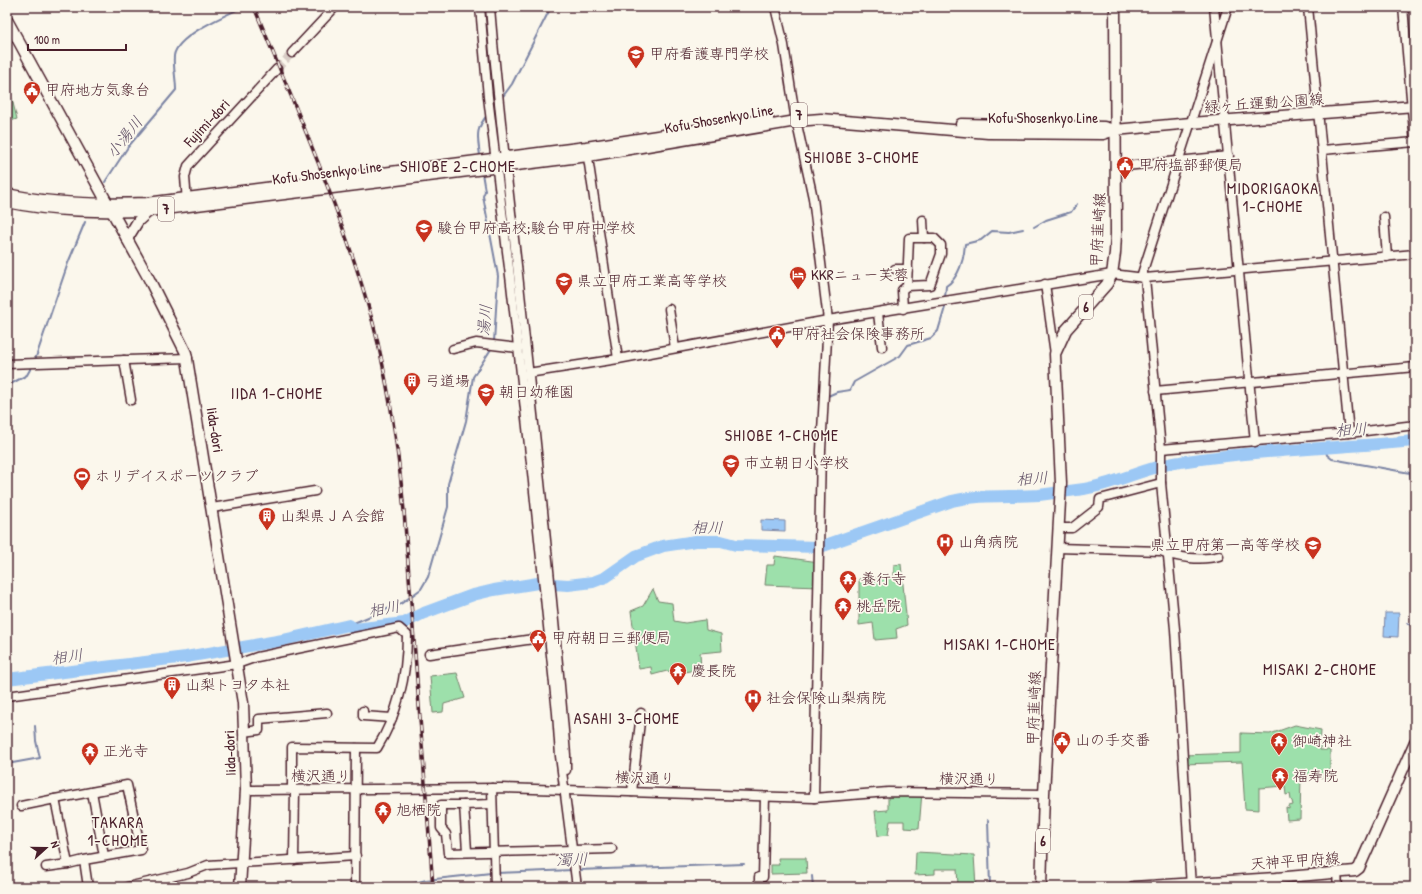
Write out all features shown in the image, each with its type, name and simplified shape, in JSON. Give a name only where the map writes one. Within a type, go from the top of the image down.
[{"type":"main road","name":"甲府韮崎線","points":[[1041,887],[1044,794],[1061,483],[1055,354],[1066,330],[1107,284],[1112,274],[1115,253],[1115,7]]},
{"type":"main road","name":"Iida-dori","points":[[7,20],[127,238],[176,331],[188,358],[243,703],[246,790],[243,863],[240,887]]},
{"type":"main road","name":"緑ヶ丘運動公園線","points":[[1115,130],[1226,120],[1319,115],[1413,106]]},
{"type":"main road","name":"Kofu Shosenkyo Line","points":[[7,202],[57,210],[110,208],[148,203],[187,202],[587,152],[795,118],[843,120],[988,133],[1103,134],[1115,130]]},
{"type":"main road","name":"Kofu Shosenkyo Line","points":[[7,194],[110,208],[149,211],[187,202]]},
{"type":"main road","points":[[127,238],[138,221],[149,211]]},
{"type":"main road","name":"天神平甲府線","points":[[1133,887],[1191,885],[1355,871],[1359,868],[1415,742]]},
{"type":"street","points":[[292,53],[335,7]]},
{"type":"street","points":[[480,7],[490,120],[491,163],[518,348],[546,574]]},
{"type":"street","points":[[490,7],[498,110],[491,163],[528,373],[552,636],[560,756],[577,887]]},
{"type":"street","points":[[775,7],[784,45],[795,118],[813,198],[828,320],[821,450],[814,798]]},
{"type":"street","points":[[1214,7],[1226,120],[1255,442]]},
{"type":"street","points":[[1191,885],[1169,554],[1161,483],[1161,450],[1143,278],[1177,162],[1228,7]]},
{"type":"street","points":[[1308,7],[1342,374],[1349,433]]},
{"type":"street","points":[[1322,150],[1415,143],[1413,106],[1403,7]]},
{"type":"street","name":"Fujimi-dori","points":[[187,202],[185,182],[188,166],[277,69]]},
{"type":"street","points":[[587,152],[618,359]]},
{"type":"street","points":[[1115,167],[1229,156]]},
{"type":"street","points":[[1384,217],[1387,257]]},
{"type":"street","points":[[923,220],[924,238]]},
{"type":"street","points":[[903,309],[902,290],[907,286],[930,285],[941,254],[941,245],[934,238],[909,238],[907,286]]},
{"type":"street","points":[[528,373],[618,359],[828,320],[1112,274],[1143,278],[1415,254]]},
{"type":"street","points":[[895,269],[908,269]]},
{"type":"street","points":[[1045,284],[1055,354]]},
{"type":"street","points":[[669,309],[675,348]]},
{"type":"street","points":[[878,313],[882,347]]},
{"type":"street","points":[[453,349],[476,343],[518,348]]},
{"type":"street","points":[[7,364],[188,358]]},
{"type":"street","points":[[124,360],[130,400]]},
{"type":"street","points":[[1156,391],[1250,381],[1415,367]]},
{"type":"street","points":[[1161,450],[1349,433],[1415,425]]},
{"type":"street","points":[[1058,528],[1072,528],[1099,507],[1100,499],[1161,483]]},
{"type":"street","points":[[212,508],[315,491]]},
{"type":"street","points":[[1057,548],[1161,551],[1169,554],[1212,558],[1219,556]]},
{"type":"street","points":[[7,696],[237,663],[257,657],[399,628],[407,635],[407,655],[396,708],[377,748],[292,747],[294,860]]},
{"type":"street","points":[[428,654],[552,636]]},
{"type":"street","points":[[363,711],[363,716],[392,718]]},
{"type":"street","points":[[244,732],[259,730],[259,719],[327,713]]},
{"type":"street","points":[[632,792],[641,713]]},
{"type":"street","points":[[356,748],[356,887]]},
{"type":"street","points":[[21,806],[127,784],[141,850],[46,867]]},
{"type":"street","points":[[492,788],[495,887]]},
{"type":"street","name":"横沢通り","points":[[246,790],[492,788],[565,789],[814,798],[888,792],[1044,794]]},
{"type":"street","points":[[92,792],[104,856]]},
{"type":"street","points":[[758,887],[759,877],[763,877],[765,797]]},
{"type":"street","points":[[55,799],[68,864]]},
{"type":"street","points":[[492,804],[440,805],[441,828],[446,834],[448,853],[467,851],[572,851],[612,849]]},
{"type":"street","points":[[464,805],[467,851]]},
{"type":"street","points":[[127,887],[188,873],[208,865],[356,856]]},
{"type":"street","points":[[84,860],[88,887]]},
{"type":"street","points":[[1337,873],[1338,887]]},
{"type":"green space","points":[[11,95],[17,119],[7,122],[7,96]]},
{"type":"green space","points":[[775,556],[819,562],[818,587],[765,585],[767,565],[774,565]]},
{"type":"green space","points":[[901,564],[907,625],[896,629],[897,638],[875,640],[873,623],[859,625],[859,579],[894,577],[894,565]]},
{"type":"green space","points":[[653,589],[658,601],[672,603],[674,621],[685,623],[705,620],[706,630],[721,634],[722,651],[700,653],[701,669],[673,674],[673,672],[667,671],[652,675],[651,667],[639,669],[631,611],[643,606]]},
{"type":"green space","points":[[457,673],[465,698],[444,704],[443,712],[433,713],[430,676]]},
{"type":"green space","points":[[1295,725],[1321,730],[1320,750],[1330,750],[1330,778],[1301,775],[1300,819],[1287,820],[1286,808],[1289,809],[1289,806],[1293,805],[1290,794],[1286,795],[1285,786],[1259,788],[1259,810],[1245,809],[1242,762],[1183,764],[1183,755],[1241,753],[1241,733],[1270,734]]},
{"type":"green space","points":[[888,792],[922,792],[919,829],[904,828],[904,821],[890,821],[888,835],[878,836],[875,811],[888,810]]},
{"type":"green space","points":[[916,852],[974,855],[976,887],[955,887],[955,885],[958,885],[957,869],[935,869],[935,874],[915,875]]},
{"type":"green space","points":[[778,858],[806,858],[807,873],[771,874],[771,865],[779,865]]},
{"type":"water","points":[[761,520],[785,521],[785,531],[761,530]]},
{"type":"water","points":[[1385,613],[1399,613],[1398,637],[1384,636]]},
{"type":"waterway","name":"小湯川","points":[[105,182],[128,147],[176,90],[174,56],[177,48],[183,41],[203,27],[243,7]]},
{"type":"waterway","name":"湯川","points":[[501,99],[512,84],[551,7]]},
{"type":"waterway","name":"湯川","points":[[480,156],[478,134],[481,125],[488,114]]},
{"type":"waterway","name":"湯川","points":[[482,173],[485,191],[483,196],[498,276],[494,342]]},
{"type":"waterway","points":[[1034,227],[1046,220],[1071,212],[1077,204]]},
{"type":"waterway","name":"小湯川","points":[[35,360],[68,263],[85,222]]},
{"type":"waterway","points":[[945,298],[946,286],[951,283],[960,268],[965,244],[981,240],[992,231],[1009,232],[1023,229]]},
{"type":"waterway","points":[[828,396],[837,392],[850,390],[854,382],[900,356],[908,345],[931,338],[938,331],[946,304]]},
{"type":"waterway","name":"湯川","points":[[349,625],[402,603],[421,589],[428,577],[448,507],[448,484],[466,421],[473,377],[493,346]]},
{"type":"waterway","name":"小湯川","points":[[7,386],[27,375],[32,366]]},
{"type":"waterway","name":"相川","points":[[7,679],[186,657],[283,640],[349,625],[355,629],[404,623],[424,613],[473,595],[494,590],[538,583],[568,585],[593,582],[606,577],[636,556],[663,546],[696,541],[721,541],[736,545],[820,547],[952,501],[963,499],[1039,495],[1084,489],[1096,487],[1168,464],[1209,458],[1415,441]]},
{"type":"waterway","points":[[1325,448],[1327,455],[1332,459],[1410,473],[1411,481]]},
{"type":"waterway","points":[[1407,623],[1415,628]]},
{"type":"waterway","points":[[7,764],[40,758],[36,741],[35,726]]},
{"type":"waterway","points":[[988,820],[990,887]]},
{"type":"waterway","name":"濁川","points":[[578,870],[744,864]]},
{"type":"waterway","name":"濁川","points":[[496,873],[573,870]]},
{"type":"waterway","name":"濁川","points":[[401,887],[426,880],[491,873]]},
{"type":"waterway","points":[[812,876],[813,887]]},
{"type":"tunnel","points":[[277,69],[292,53]]},
{"type":"railway","points":[[254,7],[303,124],[348,242],[373,323],[384,370],[396,440],[404,511],[433,887]]},
{"type":"place","name":"甲府看護専門学校","points":[[636,69]]},
{"type":"place","name":"甲府地方気象台","points":[[32,105]]},
{"type":"place","name":"甲府塩部郵便局","points":[[1125,180]]},
{"type":"place","name":"駿台甲府高校;駿台甲府中学校","points":[[424,243]]},
{"type":"place","name":"KKRニュー芙蓉","points":[[798,290]]},
{"type":"place","name":"県立甲府工業高等学校","points":[[564,296]]},
{"type":"place","name":"甲府社会保険事務所","points":[[777,349]]},
{"type":"place","name":"弓道場","points":[[412,396]]},
{"type":"place","name":"朝日幼稚園","points":[[486,407]]},
{"type":"place","name":"市立朝日小学校","points":[[731,478]]},
{"type":"place","name":"ホリデイスポーツクラブ","points":[[82,491]]},
{"type":"place","name":"山梨県ＪＡ会館","points":[[267,531]]},
{"type":"place","name":"山角病院","points":[[945,557]]},
{"type":"place","name":"県立甲府第一高等学校","points":[[1313,560]]},
{"type":"place","name":"養行寺","points":[[848,594]]},
{"type":"place","name":"桃岳院","points":[[843,621]]},
{"type":"place","name":"甲府朝日三郵便局","points":[[538,653]]},
{"type":"place","name":"慶長院","points":[[678,686]]},
{"type":"place","name":"山梨トヨタ本社","points":[[172,700]]},
{"type":"place","name":"社会保険山梨病院","points":[[753,713]]},
{"type":"place","name":"山の手交番","points":[[1062,755]]},
{"type":"place","name":"御崎神社","points":[[1279,756]]},
{"type":"place","name":"正光寺","points":[[90,766]]},
{"type":"place","name":"福寿院","points":[[1280,791]]},
{"type":"place","name":"旭栖院","points":[[383,825]]},
{"type":"district","name":"SHIOBE 3-CHOME","points":[[862,157]]},
{"type":"district","name":"SHIOBE 2-CHOME","points":[[458,166]]},
{"type":"district","name":"MIDORIGAOKA 1-CHOME","points":[[1273,197]]},
{"type":"district","name":"IIDA 1-CHOME","points":[[277,393]]},
{"type":"district","name":"SHIOBE 1-CHOME","points":[[782,435]]},
{"type":"district","name":"MISAKI 1-CHOME","points":[[1000,644]]},
{"type":"district","name":"MISAKI 2-CHOME","points":[[1320,669]]},
{"type":"district","name":"ASAHI 3-CHOME","points":[[627,718]]},
{"type":"district","name":"TAKARA 1-CHOME","points":[[118,831]]}]
